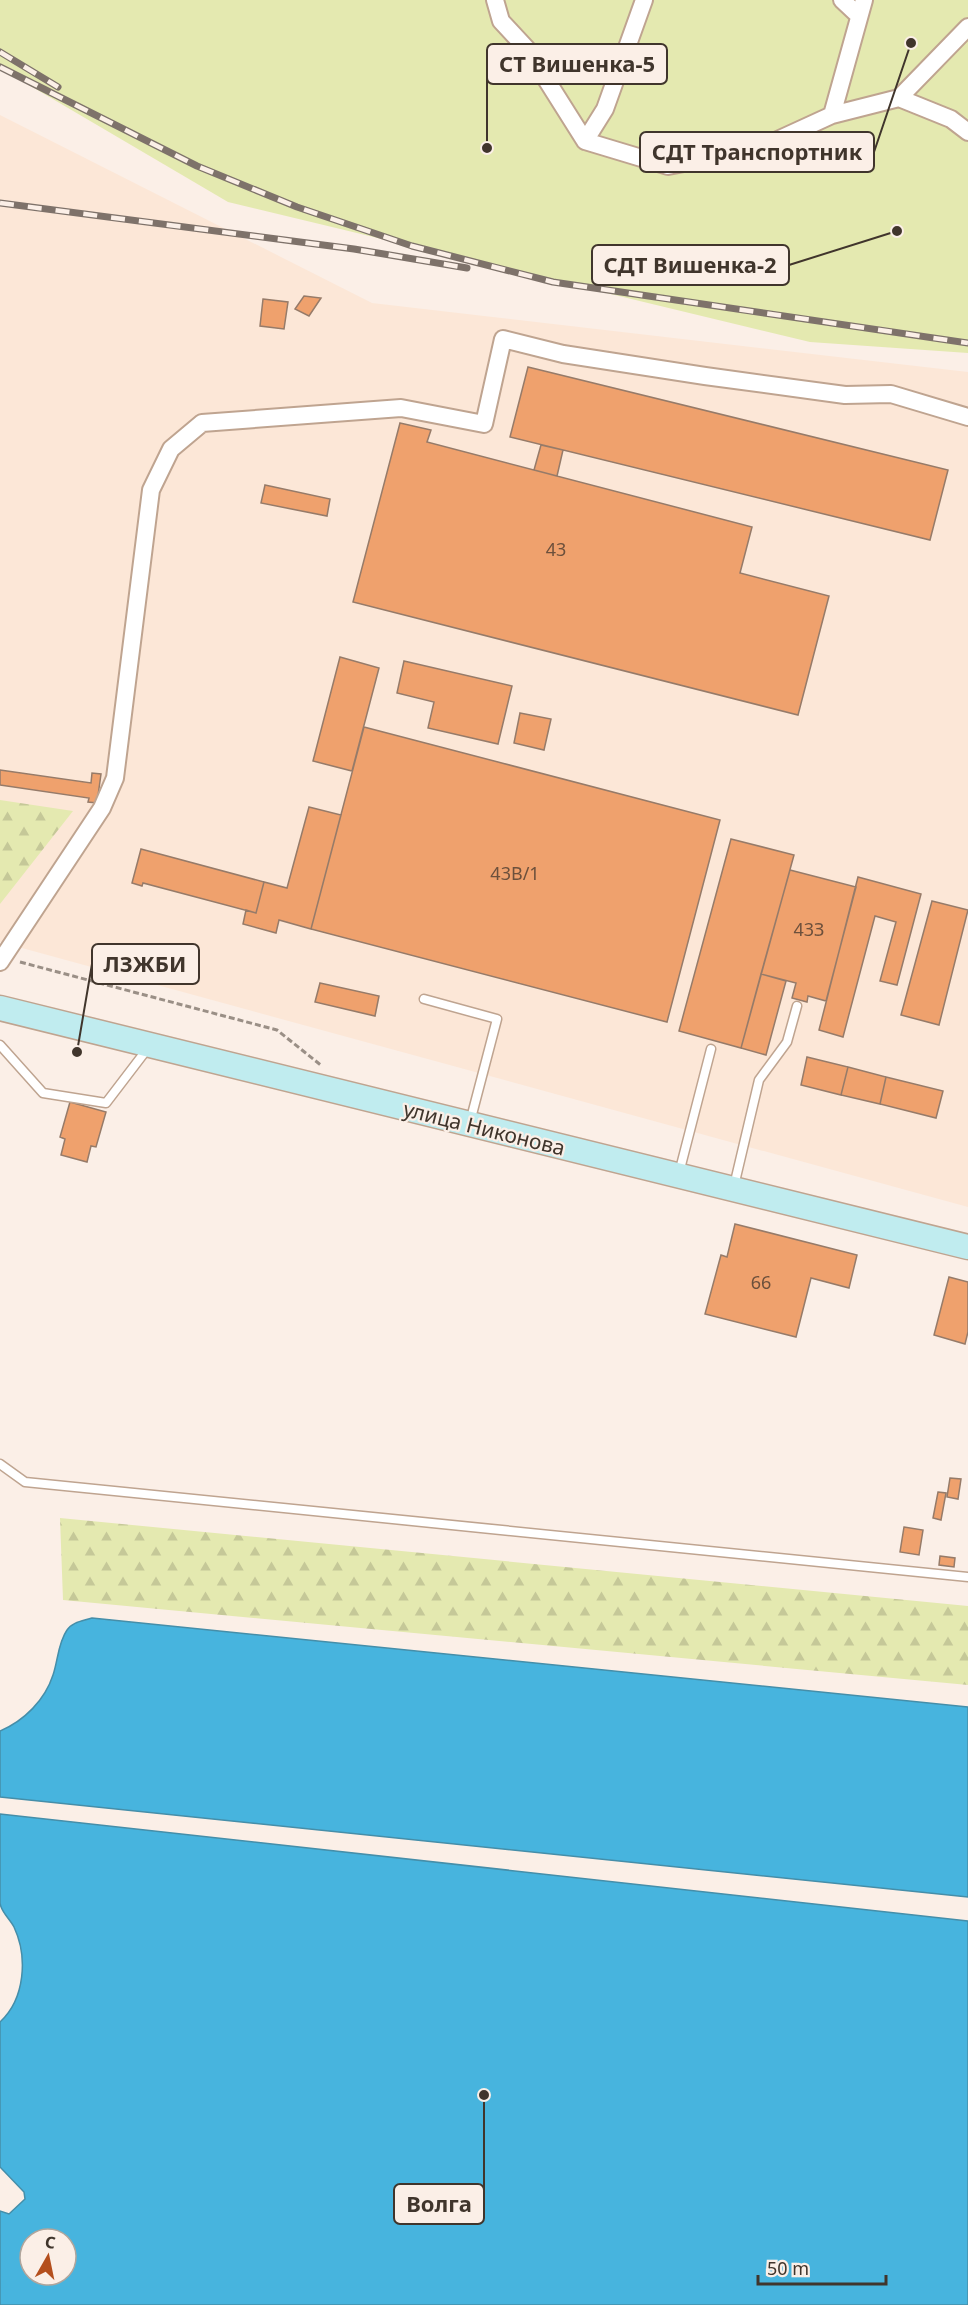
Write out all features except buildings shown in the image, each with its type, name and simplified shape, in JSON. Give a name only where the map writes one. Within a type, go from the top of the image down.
[{"type":"main road","name":"улица Никонова","points":[[0,1008],[148,1047],[968,1247]]},
{"type":"street","points":[[495,0],[501,21],[527,49],[585,141],[668,166],[758,149],[832,115],[899,98],[968,27]]},
{"type":"street","points":[[585,141],[605,109],[644,0]]},
{"type":"street","points":[[832,115],[861,7],[842,0]]},
{"type":"street","points":[[899,98],[951,118],[968,132]]},
{"type":"street","points":[[0,962],[102,808],[115,778],[150,490],[171,448],[202,423],[401,408],[484,424],[503,339],[563,354],[729,380],[845,395],[891,394],[968,417]]},
{"type":"lane","points":[[424,999],[497,1019],[469,1125]]},
{"type":"lane","points":[[733,1190],[759,1080],[787,1042],[797,1006]]},
{"type":"lane","points":[[0,1045],[42,1093],[106,1102],[148,1047]]},
{"type":"lane","points":[[679,1177],[711,1049]]},
{"type":"lane","points":[[0,1464],[25,1482],[968,1577]]},
{"type":"shaded area","points":[[0,115],[372,303],[968,372],[968,1207],[0,942]]},
{"type":"green space","points":[[0,0],[968,0],[968,353],[810,342],[228,202],[0,68]]},
{"type":"green space","points":[[0,800],[73,811],[0,904]]},
{"type":"green space","points":[[60,1518],[968,1606],[968,1685],[63,1600]]},
{"type":"water","points":[[92,1618],[968,1707],[968,1897],[0,1797],[0,1731],[17,1722],[45,1693],[53,1675],[62,1640],[69,1627]]},
{"type":"water","points":[[0,1814],[968,1921],[968,2305],[0,2305],[0,2211],[9,2214],[25,2199],[24,2192],[0,2167],[0,2022],[15,2002],[22,1977],[22,1964],[14,1927],[0,1903]]},
{"type":"railway","points":[[0,52],[58,87]]},
{"type":"railway","points":[[0,67],[197,166],[297,207],[412,246],[553,282],[968,343]]},
{"type":"railway","points":[[0,203],[354,249],[467,268]]},
{"type":"place","name":"СДТ Транспортник","points":[[911,43]]},
{"type":"place","name":"СТ Вишенка-5","points":[[487,148]]},
{"type":"place","name":"СДТ Вишенка-2","points":[[897,231]]},
{"type":"place","name":"ЛЗЖБИ","points":[[77,1052]]},
{"type":"place","name":"Волга","points":[[484,2095]]}]
